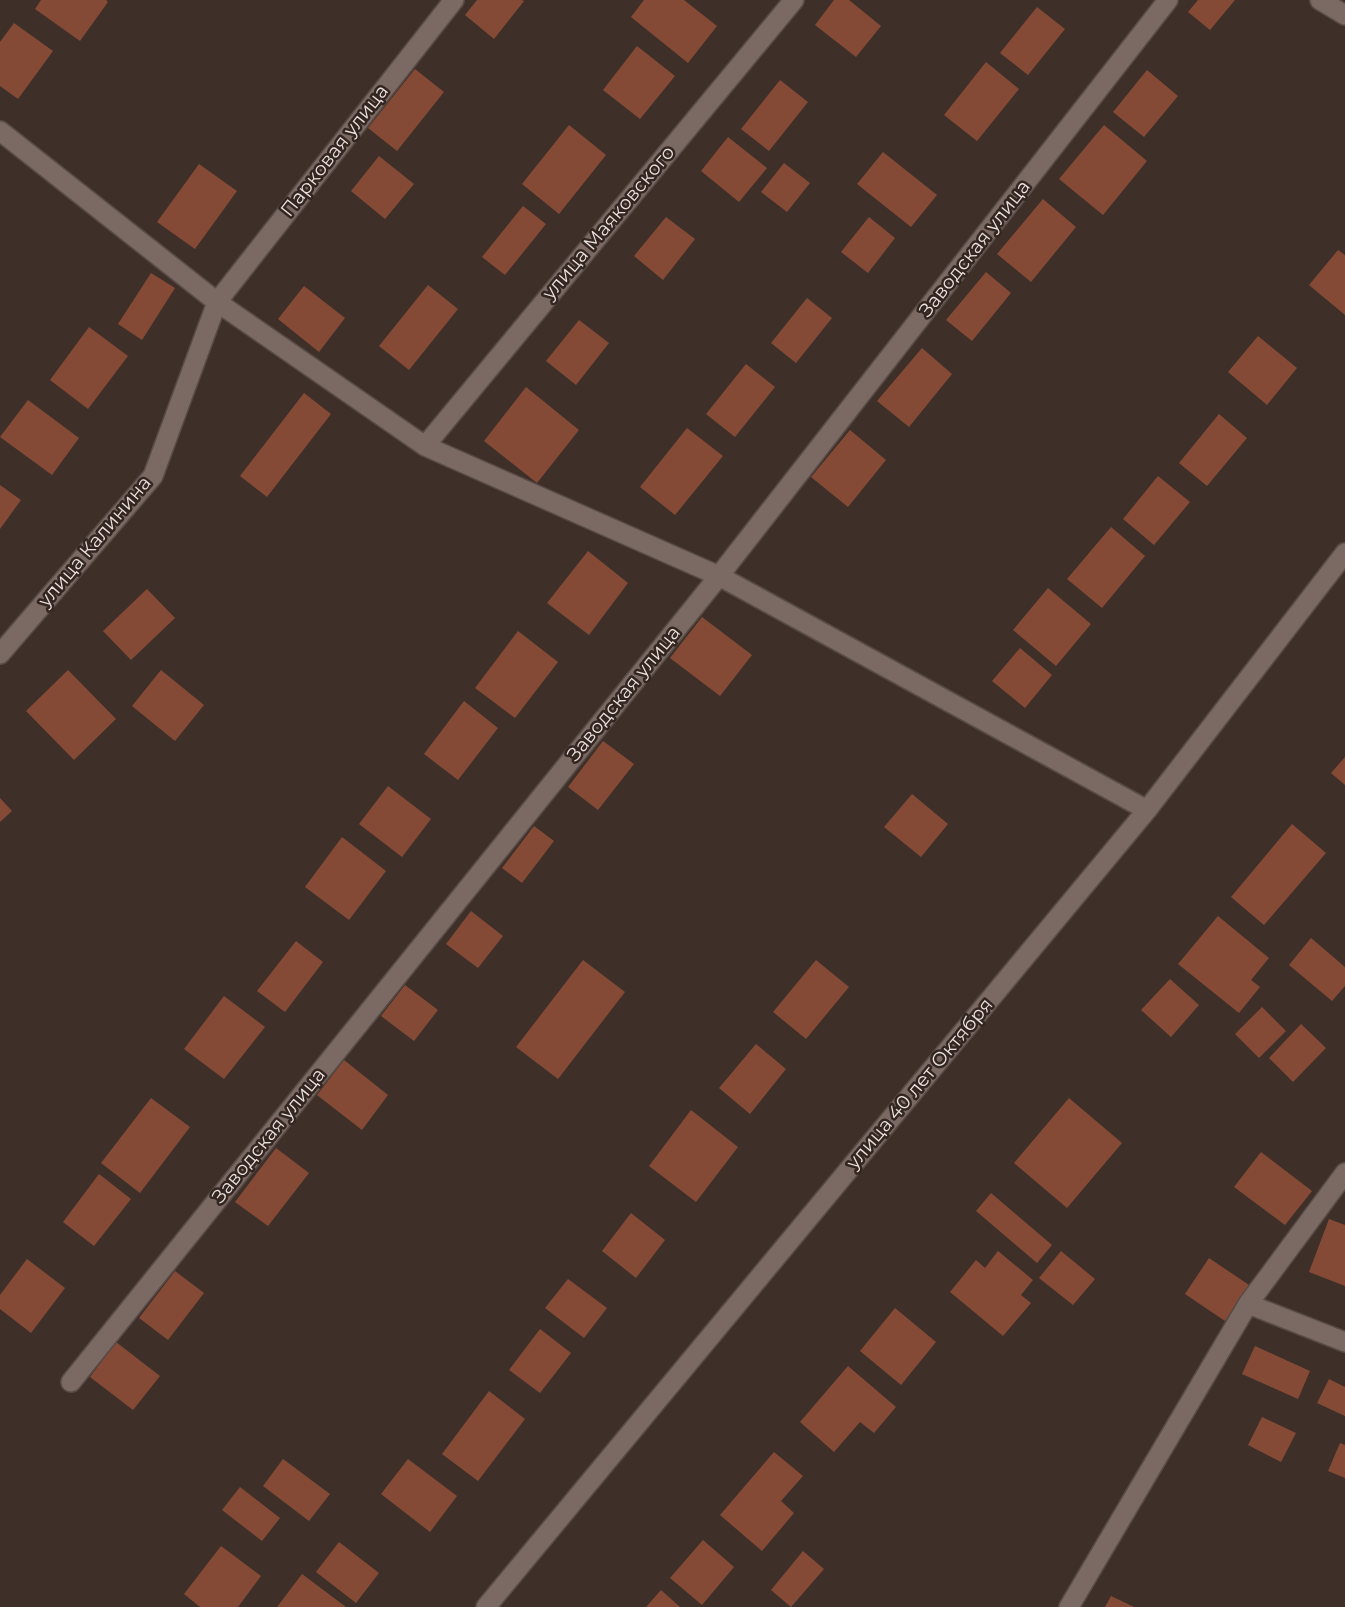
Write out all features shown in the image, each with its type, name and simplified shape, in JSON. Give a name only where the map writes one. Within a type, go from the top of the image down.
[{"type":"street","name":"Парковая улица","points":[[217,302],[454,0]]},
{"type":"street","name":"улица Маяковского","points":[[425,446],[794,0]]},
{"type":"street","name":"Заводская улица","points":[[71,1382],[719,576],[1168,0]]},
{"type":"street","points":[[1320,0],[1345,15]]},
{"type":"street","points":[[0,131],[217,302],[425,446],[719,576],[1147,810]]},
{"type":"street","name":"улица Калинина","points":[[0,654],[153,476],[217,302]]},
{"type":"street","name":"улица 40 лет Октября","points":[[486,1607],[1147,810],[1345,553]]},
{"type":"street","points":[[1069,1607],[1248,1304],[1345,1173]]},
{"type":"street","points":[[1248,1304],[1345,1342]]},
{"type":"building","points":[[41,0],[108,2],[80,41],[35,9]]},
{"type":"building","points":[[477,0],[524,1],[494,39],[465,15]]},
{"type":"building","points":[[644,0],[684,0],[717,26],[688,63],[631,17]]},
{"type":"building","points":[[834,0],[849,0],[881,26],[856,57],[815,25]]},
{"type":"building","points":[[1198,0],[1235,0],[1210,30],[1188,12]]},
{"type":"building","points":[[1037,7],[1065,29],[1028,75],[1000,53]]},
{"type":"building","points":[[14,23],[53,51],[18,99],[0,86],[0,42]]},
{"type":"building","points":[[637,46],[675,76],[640,119],[603,90]]},
{"type":"building","points":[[986,62],[1019,89],[977,141],[944,115]]},
{"type":"building","points":[[415,69],[444,92],[397,151],[368,128]]},
{"type":"building","points":[[1147,70],[1178,96],[1144,137],[1113,112]]},
{"type":"building","points":[[780,80],[808,102],[769,151],[741,129]]},
{"type":"building","points":[[569,125],[606,155],[559,214],[522,184]]},
{"type":"building","points":[[1104,125],[1147,161],[1103,215],[1059,179]]},
{"type":"building","points":[[728,137],[767,168],[739,202],[701,171]]},
{"type":"building","points":[[883,152],[937,195],[911,227],[857,184]]},
{"type":"building","points":[[379,156],[414,184],[385,219],[351,191]]},
{"type":"building","points":[[784,163],[810,183],[787,212],[761,192]]},
{"type":"building","points":[[199,164],[237,191],[195,249],[157,222]]},
{"type":"building","points":[[1043,199],[1076,227],[1031,282],[997,254]]},
{"type":"building","points":[[523,206],[546,224],[505,275],[482,257]]},
{"type":"building","points":[[666,217],[695,239],[663,280],[634,256]]},
{"type":"building","points":[[869,217],[895,238],[868,273],[841,252]]},
{"type":"building","points":[[1338,250],[1345,255],[1345,315],[1309,285]]},
{"type":"building","points":[[986,272],[1011,293],[972,341],[946,320]]},
{"type":"building","points":[[151,273],[175,288],[142,340],[118,324]]},
{"type":"building","points":[[428,285],[458,309],[409,370],[379,346]]},
{"type":"building","points":[[304,286],[345,318],[319,352],[278,319]]},
{"type":"building","points":[[807,298],[832,318],[796,363],[771,343]]},
{"type":"building","points":[[579,320],[609,343],[576,385],[546,361]]},
{"type":"building","points":[[89,327],[128,356],[88,409],[50,380]]},
{"type":"building","points":[[1258,336],[1297,368],[1267,405],[1228,372]]},
{"type":"building","points":[[922,348],[952,374],[909,427],[877,401]]},
{"type":"building","points":[[746,364],[775,387],[735,437],[706,414]]},
{"type":"building","points":[[526,387],[579,430],[537,483],[484,441]]},
{"type":"building","points":[[304,393],[331,414],[267,497],[240,476]]},
{"type":"building","points":[[28,400],[79,438],[52,475],[0,437]]},
{"type":"building","points":[[1219,414],[1247,438],[1207,486],[1179,463]]},
{"type":"building","points":[[687,428],[723,456],[675,515],[640,487]]},
{"type":"building","points":[[850,430],[886,460],[848,507],[811,477]]},
{"type":"building","points":[[1158,476],[1190,502],[1154,545],[1123,519]]},
{"type":"building","points":[[0,485],[21,500],[0,529]]},
{"type":"building","points":[[1111,527],[1145,556],[1102,608],[1067,579]]},
{"type":"building","points":[[588,551],[628,583],[589,635],[547,603]]},
{"type":"building","points":[[1048,588],[1091,624],[1056,666],[1013,630]]},
{"type":"building","points":[[147,589],[175,618],[131,660],[103,631]]},
{"type":"building","points":[[702,617],[752,655],[720,696],[670,658]]},
{"type":"building","points":[[518,631],[558,662],[515,718],[475,688]]},
{"type":"building","points":[[1020,648],[1052,675],[1025,708],[992,681]]},
{"type":"building","points":[[68,670],[116,719],[74,760],[26,711]]},
{"type":"building","points":[[161,670],[204,705],[175,741],[132,706]]},
{"type":"building","points":[[464,701],[498,728],[458,780],[424,754]]},
{"type":"building","points":[[603,741],[634,764],[598,810],[568,787]]},
{"type":"building","points":[[1345,757],[1345,785],[1331,773]]},
{"type":"building","points":[[388,786],[431,819],[402,857],[359,824]]},
{"type":"building","points":[[912,794],[948,824],[921,857],[884,827]]},
{"type":"building","points":[[0,798],[12,811],[0,822]]},
{"type":"building","points":[[1292,824],[1326,853],[1264,925],[1231,897]]},
{"type":"building","points":[[534,826],[554,841],[522,883],[502,868]]},
{"type":"building","points":[[342,837],[386,871],[349,920],[305,887]]},
{"type":"building","points":[[471,911],[503,936],[478,968],[446,944]]},
{"type":"building","points":[[1218,916],[1269,958],[1251,980],[1260,987],[1239,1013],[1178,964]]},
{"type":"building","points":[[1311,938],[1345,967],[1345,986],[1332,1001],[1289,965]]},
{"type":"building","points":[[296,941],[323,962],[285,1012],[257,991]]},
{"type":"building","points":[[583,960],[625,992],[558,1079],[516,1047]]},
{"type":"building","points":[[816,960],[849,987],[806,1039],[773,1012]]},
{"type":"building","points":[[1170,979],[1199,1005],[1171,1037],[1141,1010]]},
{"type":"building","points":[[405,985],[438,1010],[414,1041],[381,1016]]},
{"type":"building","points":[[224,996],[265,1027],[224,1079],[184,1049]]},
{"type":"building","points":[[1262,1007],[1286,1031],[1259,1058],[1235,1034]]},
{"type":"building","points":[[1301,1024],[1326,1048],[1293,1082],[1269,1058]]},
{"type":"building","points":[[756,1044],[786,1069],[750,1114],[719,1088]]},
{"type":"building","points":[[344,1060],[388,1095],[362,1130],[317,1095]]},
{"type":"building","points":[[151,1098],[190,1127],[140,1193],[101,1163]]},
{"type":"building","points":[[1069,1098],[1122,1143],[1067,1208],[1014,1163]]},
{"type":"building","points":[[691,1110],[738,1147],[696,1202],[649,1166]]},
{"type":"building","points":[[276,1148],[309,1173],[268,1226],[235,1202]]},
{"type":"building","points":[[1261,1152],[1312,1191],[1285,1225],[1234,1187]]},
{"type":"building","points":[[99,1174],[131,1199],[94,1246],[63,1222]]},
{"type":"building","points":[[991,1193],[1052,1245],[1037,1263],[976,1211]]},
{"type":"building","points":[[631,1213],[665,1240],[636,1278],[602,1251]]},
{"type":"building","points":[[1329,1219],[1345,1225],[1345,1286],[1309,1272]]},
{"type":"building","points":[[998,1251],[1033,1280],[1021,1295],[1031,1303],[1003,1336],[950,1292],[976,1260],[985,1268]]},
{"type":"building","points":[[1061,1251],[1095,1279],[1073,1305],[1039,1278]]},
{"type":"building","points":[[1209,1258],[1249,1285],[1225,1321],[1185,1294]]},
{"type":"building","points":[[27,1259],[65,1288],[31,1333],[0,1309],[0,1295]]},
{"type":"building","points":[[175,1271],[204,1293],[168,1340],[139,1318]]},
{"type":"building","points":[[568,1279],[607,1308],[584,1338],[545,1308]]},
{"type":"building","points":[[895,1308],[936,1342],[901,1385],[860,1351]]},
{"type":"building","points":[[540,1329],[571,1353],[540,1393],[509,1370]]},
{"type":"building","points":[[116,1342],[160,1376],[133,1410],[90,1377]]},
{"type":"building","points":[[1255,1346],[1310,1371],[1298,1399],[1242,1374]]},
{"type":"building","points":[[848,1366],[896,1407],[874,1433],[860,1422],[834,1452],[800,1422]]},
{"type":"building","points":[[1329,1379],[1345,1387],[1345,1416],[1317,1403]]},
{"type":"building","points":[[489,1391],[525,1419],[478,1481],[442,1454]]},
{"type":"building","points":[[1262,1417],[1296,1433],[1281,1462],[1248,1445]]},
{"type":"building","points":[[1340,1443],[1345,1445],[1345,1478],[1328,1471]]},
{"type":"building","points":[[774,1452],[803,1476],[781,1501],[794,1513],[762,1551],[720,1515]]},
{"type":"building","points":[[283,1459],[330,1494],[309,1521],[263,1486]]},
{"type":"building","points":[[408,1459],[457,1496],[430,1532],[381,1494]]},
{"type":"building","points":[[240,1487],[280,1518],[262,1541],[222,1510]]},
{"type":"building","points":[[703,1540],[734,1567],[702,1605],[670,1578]]},
{"type":"building","points":[[339,1542],[379,1573],[356,1603],[316,1572]]},
{"type":"building","points":[[221,1546],[261,1576],[238,1607],[200,1607],[184,1594]]},
{"type":"building","points":[[803,1551],[824,1569],[791,1607],[771,1590]]},
{"type":"building","points":[[302,1574],[346,1607],[277,1607]]},
{"type":"building","points":[[661,1590],[680,1607],[646,1607]]},
{"type":"building","points":[[1111,1596],[1134,1607],[1105,1607]]}]
